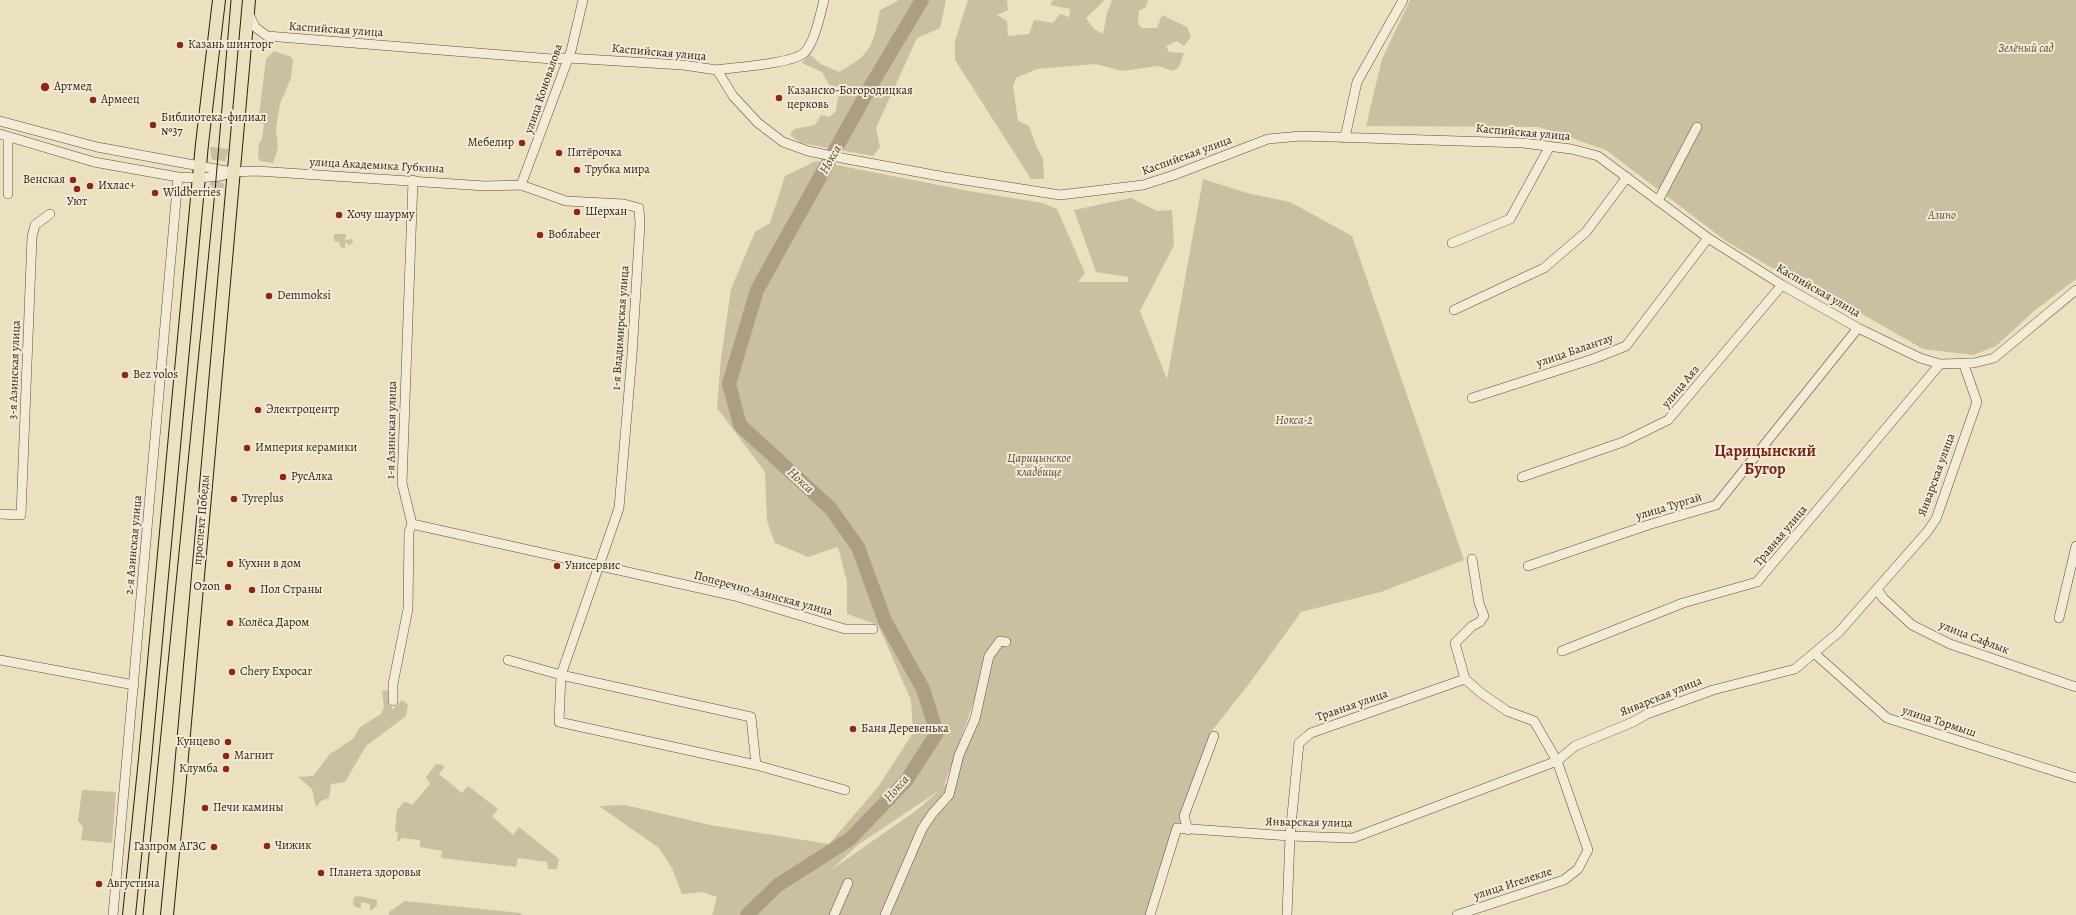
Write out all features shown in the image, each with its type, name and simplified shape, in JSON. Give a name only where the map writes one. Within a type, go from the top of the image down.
[{"type":"main road","points":[[129,915],[198,178],[219,0]]},
{"type":"main road","name":"проспект Победы","points":[[167,915],[232,172],[248,6]]},
{"type":"street","name":"улица Коновалова","points":[[521,185],[568,58],[583,0]]},
{"type":"street","points":[[718,70],[790,60],[804,52],[814,34],[824,0]]},
{"type":"street","points":[[1343,138],[1346,133],[1357,82],[1403,0]]},
{"type":"street","name":"Каспийская улица","points":[[248,6],[254,27],[267,36],[552,59],[568,58],[683,65],[718,70],[733,96],[758,123],[783,142],[808,151],[847,159],[945,177],[1060,195],[1143,185],[1181,173],[1268,139],[1300,136],[1457,140],[1523,143],[1571,148],[1598,156],[1708,238],[1782,284],[1858,328],[1920,358],[1940,364],[1964,365],[1994,358],[2038,319],[2076,290]]},
{"type":"street","name":"улица Академика Губкина","points":[[0,120],[97,147],[232,172],[257,171],[413,180],[485,186],[521,185]]},
{"type":"street","points":[[1658,201],[1697,127]]},
{"type":"street","name":"улица Академика Губкина","points":[[4,136],[94,162],[178,177],[198,178],[221,176],[232,172]]},
{"type":"street","points":[[4,136],[8,194]]},
{"type":"street","points":[[1452,244],[1510,219],[1550,146]]},
{"type":"street","name":"2-я Азинская улица","points":[[113,915],[178,177]]},
{"type":"street","points":[[1454,310],[1544,268],[1586,232],[1627,177]]},
{"type":"street","name":"1-я Азинская улица","points":[[393,701],[392,684],[408,609],[409,532],[412,524],[402,483],[413,180]]},
{"type":"street","name":"1-я Владимирская улица","points":[[521,185],[566,201],[624,204],[639,208],[640,224],[632,355],[619,508],[600,567]]},
{"type":"street","name":"3-я Азинская улица","points":[[0,514],[21,515],[32,237],[34,225],[50,214]]},
{"type":"street","name":"улица Балантау","points":[[1472,398],[1593,360],[1626,346],[1708,238]]},
{"type":"street","name":"улица Аяз","points":[[1522,477],[1623,442],[1668,420],[1782,284]]},
{"type":"street","name":"улица Тургай","points":[[1528,566],[1648,525],[1716,505],[1858,328]]},
{"type":"street","name":"Травная улица","points":[[1562,650],[1682,603],[1758,582],[1940,364]]},
{"type":"street","name":"Январская улица","points":[[1150,915],[1177,828],[1188,830],[1290,836],[1353,838],[1557,761],[1575,746],[1633,722],[1647,714],[1713,690],[1795,669],[1839,632],[1927,532],[1936,519],[1977,402],[1964,365]]},
{"type":"street","name":"Поперечно-Азинская улица","points":[[412,524],[735,596],[845,629],[873,630]]},
{"type":"street","points":[[2060,618],[2076,546]]},
{"type":"street","points":[[1465,679],[1455,643],[1472,626],[1480,622],[1484,616],[1479,603],[1472,559]]},
{"type":"street","points":[[600,567],[561,675],[559,722],[756,765],[845,790]]},
{"type":"street","name":"улица Сафлык","points":[[1877,589],[1883,598],[1912,625],[1950,644],[2076,687]]},
{"type":"street","points":[[885,915],[922,829],[932,814],[949,795],[959,755],[974,719],[990,656],[1000,641],[1006,642]]},
{"type":"street","name":"улица Тормыш","points":[[1814,653],[1887,718],[2076,778]]},
{"type":"street","points":[[0,660],[134,685]]},
{"type":"street","points":[[508,660],[561,675],[751,717],[756,765]]},
{"type":"street","name":"Травная улица","points":[[1287,915],[1290,836],[1299,743],[1311,733],[1465,679]]},
{"type":"street","name":"улица Игелекле","points":[[1457,915],[1564,880],[1578,869],[1588,850],[1557,761],[1534,721],[1507,711],[1480,693],[1465,679]]},
{"type":"street","points":[[1188,830],[1184,816],[1214,736]]},
{"type":"street","points":[[122,826],[138,828]]},
{"type":"street","points":[[834,915],[848,883]]},
{"type":"green space","points":[[899,0],[946,0],[940,28],[917,38],[876,128],[880,147],[873,156],[801,143],[790,135],[794,129],[815,125],[821,115],[829,117],[836,111],[838,97],[844,93],[841,87],[829,85],[822,72],[802,63],[809,54],[821,64],[839,72],[850,66],[865,54],[873,40],[880,10]]},
{"type":"green space","points":[[968,0],[1007,0],[1008,10],[997,15],[1007,21],[1008,36],[1029,34],[1034,20],[1053,23],[1060,14],[1069,17],[1070,9],[1050,5],[1053,0],[1104,1],[1086,18],[1094,29],[1103,34],[1107,13],[1112,0],[1148,0],[1146,7],[1139,11],[1138,24],[1142,28],[1157,28],[1162,15],[1187,27],[1191,37],[1184,46],[1177,41],[1166,46],[1169,52],[1184,53],[1179,67],[1173,71],[1158,66],[1122,71],[1095,64],[1037,69],[1016,78],[1013,86],[1018,121],[1029,126],[1037,148],[1043,158],[1044,179],[1031,179],[955,60],[955,41]]},
{"type":"green space","name":"Азино","points":[[1410,0],[2076,0],[2076,279],[2034,311],[1996,346],[1973,355],[1923,349],[1857,311],[1825,299],[1726,241],[1606,150],[1539,127],[1366,126],[1382,59]]},
{"type":"green space","points":[[274,51],[291,57],[293,60],[291,78],[280,104],[276,128],[278,148],[273,163],[260,161],[258,157],[259,144],[262,139],[264,124],[258,123],[266,59]]},
{"type":"green space","points":[[210,147],[229,149],[225,161],[212,160]]},
{"type":"green space","points":[[816,161],[969,191],[1043,203],[1057,209],[1085,273],[1078,282],[1128,282],[1128,277],[1096,272],[1074,210],[1131,198],[1157,211],[1172,210],[1174,245],[1140,311],[1167,379],[1203,179],[1247,193],[1290,202],[1352,236],[1464,560],[1381,592],[1301,612],[1249,684],[1210,733],[1150,915],[712,915],[717,897],[703,892],[682,894],[672,868],[659,848],[599,806],[625,805],[710,825],[829,844],[878,787],[913,733],[911,700],[878,625],[847,614],[847,582],[838,547],[808,557],[775,543],[767,521],[765,472],[717,408],[721,358],[731,289],[755,232],[770,223],[785,176]],"holes":[[[991,653],[951,781],[944,786]],[[940,790],[917,810],[831,870],[859,844]]]},
{"type":"green space","points":[[218,180],[223,183],[225,188],[207,187],[212,181]]},
{"type":"green space","points":[[334,234],[346,234],[345,240],[352,239],[353,243],[349,245],[345,242],[345,248],[341,248],[339,242],[334,241]]},
{"type":"green space","points":[[389,690],[392,697],[392,710],[402,700],[408,705],[406,716],[366,746],[345,782],[331,784],[329,798],[321,801],[316,807],[312,789],[298,777],[313,776],[330,754],[353,739],[360,727],[381,714],[384,707],[382,691]]},
{"type":"green space","points":[[436,764],[443,765],[444,768],[439,774],[462,793],[468,786],[498,809],[492,816],[513,835],[519,827],[559,859],[557,869],[548,869],[547,862],[518,858],[516,867],[441,858],[442,851],[420,847],[420,840],[401,838],[400,841],[397,841],[398,832],[395,831],[397,810],[404,802],[412,805],[430,784],[426,777]]},
{"type":"green space","points":[[82,790],[116,792],[112,843],[81,840],[83,827],[78,821]]},
{"type":"green space","points":[[358,896],[377,900],[377,906],[370,911],[370,904],[361,902],[361,908],[355,907],[353,904],[354,897]]},
{"type":"green space","points":[[405,901],[520,913],[523,915],[389,915],[389,912]]},
{"type":"waterway","name":"Нокса","points":[[747,915],[778,885],[850,839],[906,781],[937,733],[923,689],[885,621],[858,547],[831,509],[740,425],[729,384],[757,290],[873,82],[922,0]]},
{"type":"tram line","points":[[143,915],[215,191],[231,0]]},
{"type":"place","name":"Казань шинторг","points":[[180,45]]},
{"type":"place","name":"Артмед","points":[[45,87]]},
{"type":"place","name":"Казанско-Богородицкая церковь","points":[[779,98]]},
{"type":"place","name":"Армеец","points":[[93,100]]},
{"type":"place","name":"Библиотека-филиал №37","points":[[153,125]]},
{"type":"place","name":"Мебелир","points":[[522,143]]},
{"type":"place","name":"Пятёрочка","points":[[559,153]]},
{"type":"place","name":"Трубка мира","points":[[577,170]]},
{"type":"place","name":"Венская","points":[[73,180]]},
{"type":"place","name":"Ихлас+","points":[[90,186]]},
{"type":"place","name":"Уют","points":[[77,189]]},
{"type":"place","name":"Wildberries","points":[[155,193]]},
{"type":"place","name":"Шерхан","points":[[577,212]]},
{"type":"place","name":"Хочу шаурму","points":[[339,215]]},
{"type":"place","name":"Воблаbeer","points":[[540,235]]},
{"type":"place","name":"Demmoksi","points":[[269,296]]},
{"type":"place","name":"Bez volos","points":[[125,375]]},
{"type":"place","name":"Электроцентр","points":[[258,410]]},
{"type":"place","name":"Империя керамики","points":[[247,448]]},
{"type":"place","name":"РусАлка","points":[[283,477]]},
{"type":"place","name":"Tyreplus","points":[[234,499]]},
{"type":"place","name":"Кухни в дом","points":[[230,564]]},
{"type":"place","name":"Унисервис","points":[[557,566]]},
{"type":"place","name":"Ozon","points":[[228,587]]},
{"type":"place","name":"Пол Страны","points":[[252,590]]},
{"type":"place","name":"Колёса Даром","points":[[230,623]]},
{"type":"place","name":"Chery Expocar","points":[[232,672]]},
{"type":"place","name":"Баня Деревенька","points":[[853,729]]},
{"type":"place","name":"Кунцево","points":[[228,742]]},
{"type":"place","name":"Магнит","points":[[226,756]]},
{"type":"place","name":"Клумба","points":[[226,769]]},
{"type":"place","name":"Печи камины","points":[[205,808]]},
{"type":"place","name":"Чижик","points":[[267,846]]},
{"type":"place","name":"Газпром АГЗС","points":[[214,847]]},
{"type":"place","name":"Планета здоровья","points":[[321,873]]},
{"type":"place","name":"Августина","points":[[99,884]]},
{"type":"district","name":"Царицынский Бугор","points":[[1765,461]]},
{"type":"park label","name":"Зелёный сад","points":[[2026,49]]},
{"type":"park label","name":"Нокса-2","points":[[1294,421]]},
{"type":"park label","name":"Царицынское кладбище","points":[[1039,466]]}]
